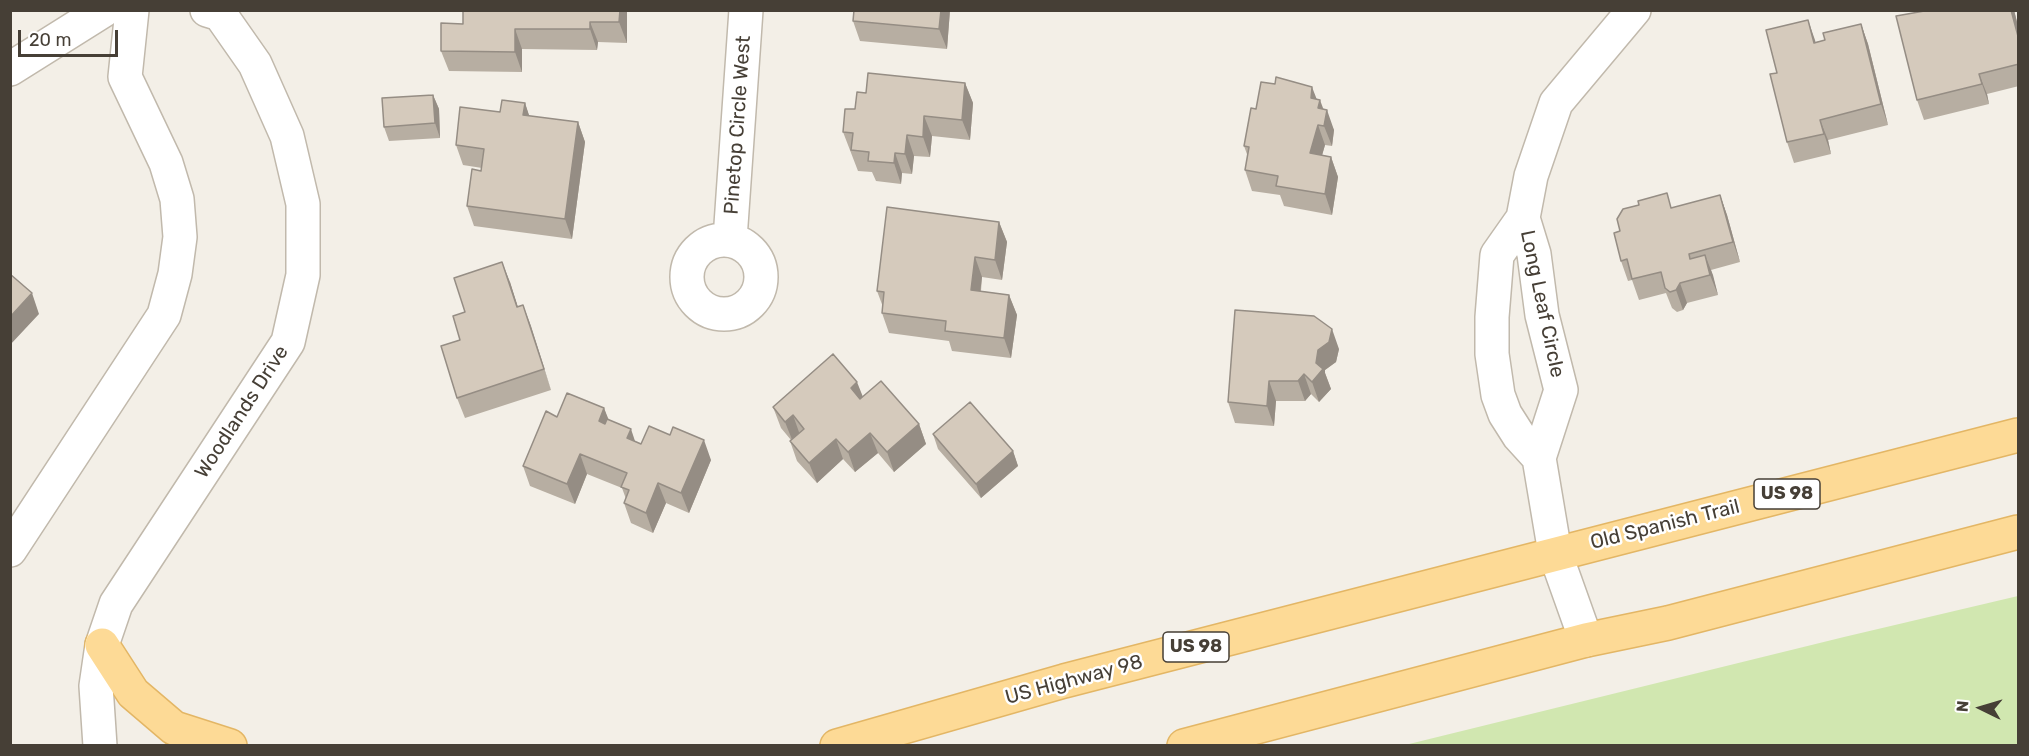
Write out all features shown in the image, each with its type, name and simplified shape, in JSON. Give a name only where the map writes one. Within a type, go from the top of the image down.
[{"type":"main road","name":"Old Spanish Trail","points":[[1555,553],[2019,435]]},
{"type":"main road","points":[[1184,746],[1586,640],[1668,623],[2019,532]]},
{"type":"main road","name":"US Highway 98","points":[[837,746],[1064,681],[1555,553]]},
{"type":"main road","points":[[102,645],[133,693],[174,728],[230,746]]},
{"type":"street","points":[[10,69],[104,10]]},
{"type":"street","points":[[10,550],[164,315],[175,274],[180,237],[177,199],[165,163],[125,77],[132,10]]},
{"type":"street","name":"Woodlands Drive","points":[[100,746],[96,686],[102,645],[116,604],[288,342],[303,275],[303,204],[287,136],[255,64],[220,14],[207,10]]},
{"type":"street","name":"Pinetop Circle West","points":[[730,240],[746,10]]},
{"type":"street","name":"Long Leaf Circle","points":[[1539,458],[1519,436],[1504,414],[1498,395],[1492,354],[1492,317],[1497,255],[1523,218],[1531,176],[1556,104],[1634,10]]},
{"type":"street","name":"Long Leaf Circle","points":[[1523,218],[1534,254],[1542,315],[1560,390],[1539,458],[1555,553],[1586,640]]},
{"type":"green space","points":[[2018,596],[2018,745],[1405,745],[1844,637]]},
{"type":"building","points":[[463,10],[620,10],[619,22],[590,22],[590,29],[515,29],[515,52],[441,51],[441,23],[463,24]]},
{"type":"building","points":[[854,10],[941,10],[939,29],[853,21]]},
{"type":"building","points":[[1930,10],[2011,10],[2019,40],[2019,64],[1979,74],[1982,84],[1917,100],[1896,16]]},
{"type":"building","points":[[1808,20],[1814,43],[1825,40],[1823,33],[1861,24],[1881,104],[1820,120],[1824,134],[1787,142],[1770,74],[1777,73],[1766,30]]},
{"type":"building","points":[[868,73],[965,83],[962,120],[924,116],[923,137],[907,135],[905,154],[895,153],[894,163],[868,161],[869,152],[851,150],[853,133],[843,132],[845,109],[855,109],[857,92],[866,93]]},
{"type":"building","points":[[1276,77],[1312,87],[1311,98],[1320,100],[1318,108],[1327,110],[1324,126],[1318,125],[1310,153],[1331,157],[1325,194],[1276,186],[1278,176],[1245,170],[1249,147],[1244,146],[1251,108],[1256,109],[1261,82],[1275,84]]},
{"type":"building","points":[[433,95],[435,123],[384,127],[382,98]]},
{"type":"building","points":[[502,100],[525,103],[523,115],[578,122],[565,219],[467,206],[472,169],[481,171],[484,149],[456,145],[460,107],[500,112]]},
{"type":"building","points":[[1667,193],[1671,208],[1720,195],[1733,242],[1689,254],[1690,259],[1705,255],[1710,275],[1680,283],[1676,290],[1670,292],[1665,288],[1661,272],[1632,279],[1627,259],[1621,261],[1614,233],[1620,231],[1617,219],[1623,209],[1639,205],[1638,201]]},
{"type":"building","points":[[887,207],[999,222],[995,260],[975,257],[971,290],[1009,295],[1004,338],[945,331],[946,321],[882,313],[884,292],[877,291]]},
{"type":"building","points":[[502,262],[517,307],[523,305],[544,369],[457,398],[441,346],[460,340],[453,316],[465,312],[454,278]]},
{"type":"building","points":[[10,274],[32,293],[10,317]]},
{"type":"building","points":[[1235,310],[1314,316],[1332,329],[1329,342],[1318,350],[1316,363],[1323,369],[1312,382],[1304,374],[1298,381],[1269,381],[1267,406],[1228,402]]},
{"type":"building","points":[[833,354],[857,382],[851,388],[860,399],[881,381],[919,424],[887,452],[870,433],[848,452],[836,439],[809,463],[790,441],[804,429],[793,415],[785,422],[773,407]]},
{"type":"building","points":[[567,393],[604,408],[599,421],[605,424],[607,419],[631,429],[627,438],[641,444],[649,426],[670,435],[673,427],[704,440],[681,493],[658,483],[646,513],[624,503],[629,490],[621,487],[627,473],[580,454],[567,484],[523,466],[546,411],[557,417]]},
{"type":"building","points":[[970,402],[1013,451],[976,484],[933,434]]}]
